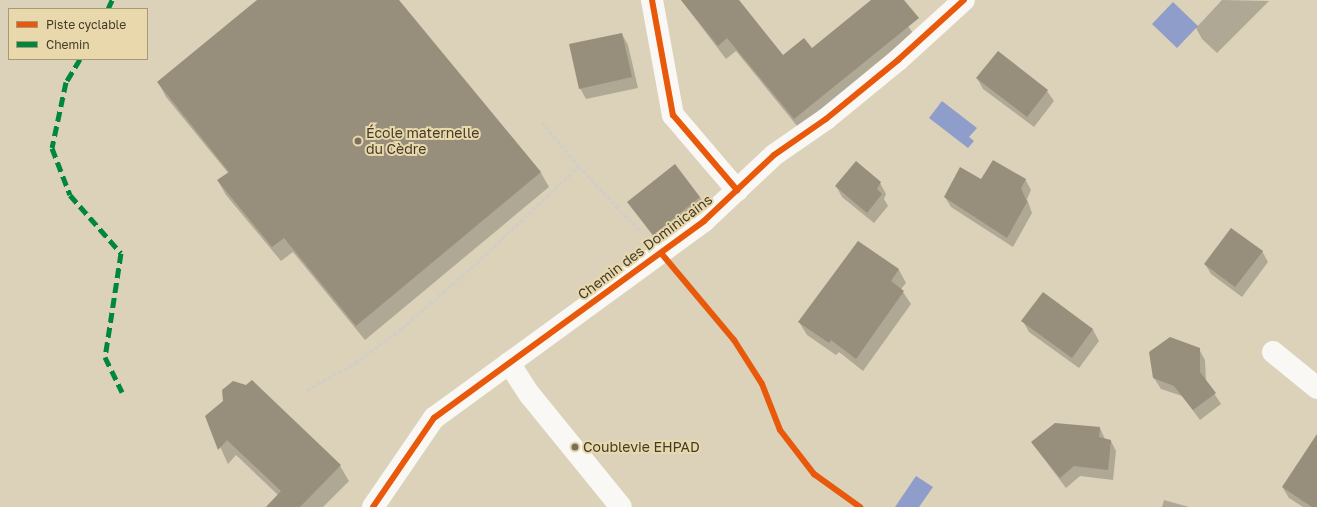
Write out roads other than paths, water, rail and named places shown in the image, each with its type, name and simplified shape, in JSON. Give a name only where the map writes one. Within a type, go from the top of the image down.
[{"type":"street","points":[[652,0],[673,115],[737,190]]},
{"type":"street","name":"Chemin des Dominicains","points":[[373,507],[434,418],[704,221],[774,155],[826,119],[898,60],[964,0]]},
{"type":"street","points":[[1273,352],[1317,388]]},
{"type":"street","points":[[508,363],[530,395],[575,447],[621,507]]},
{"type":"water","points":[[1173,2],[1198,26],[1177,48],[1152,24]]},
{"type":"water","points":[[942,101],[977,128],[969,137],[974,141],[968,148],[929,118]]},
{"type":"water","points":[[916,476],[933,487],[919,507],[895,507]]},
{"type":"place","name":"École maternelle du Cèdre","points":[[358,141]]},
{"type":"place","name":"Coublevie EHPAD","points":[[575,447]]}]
